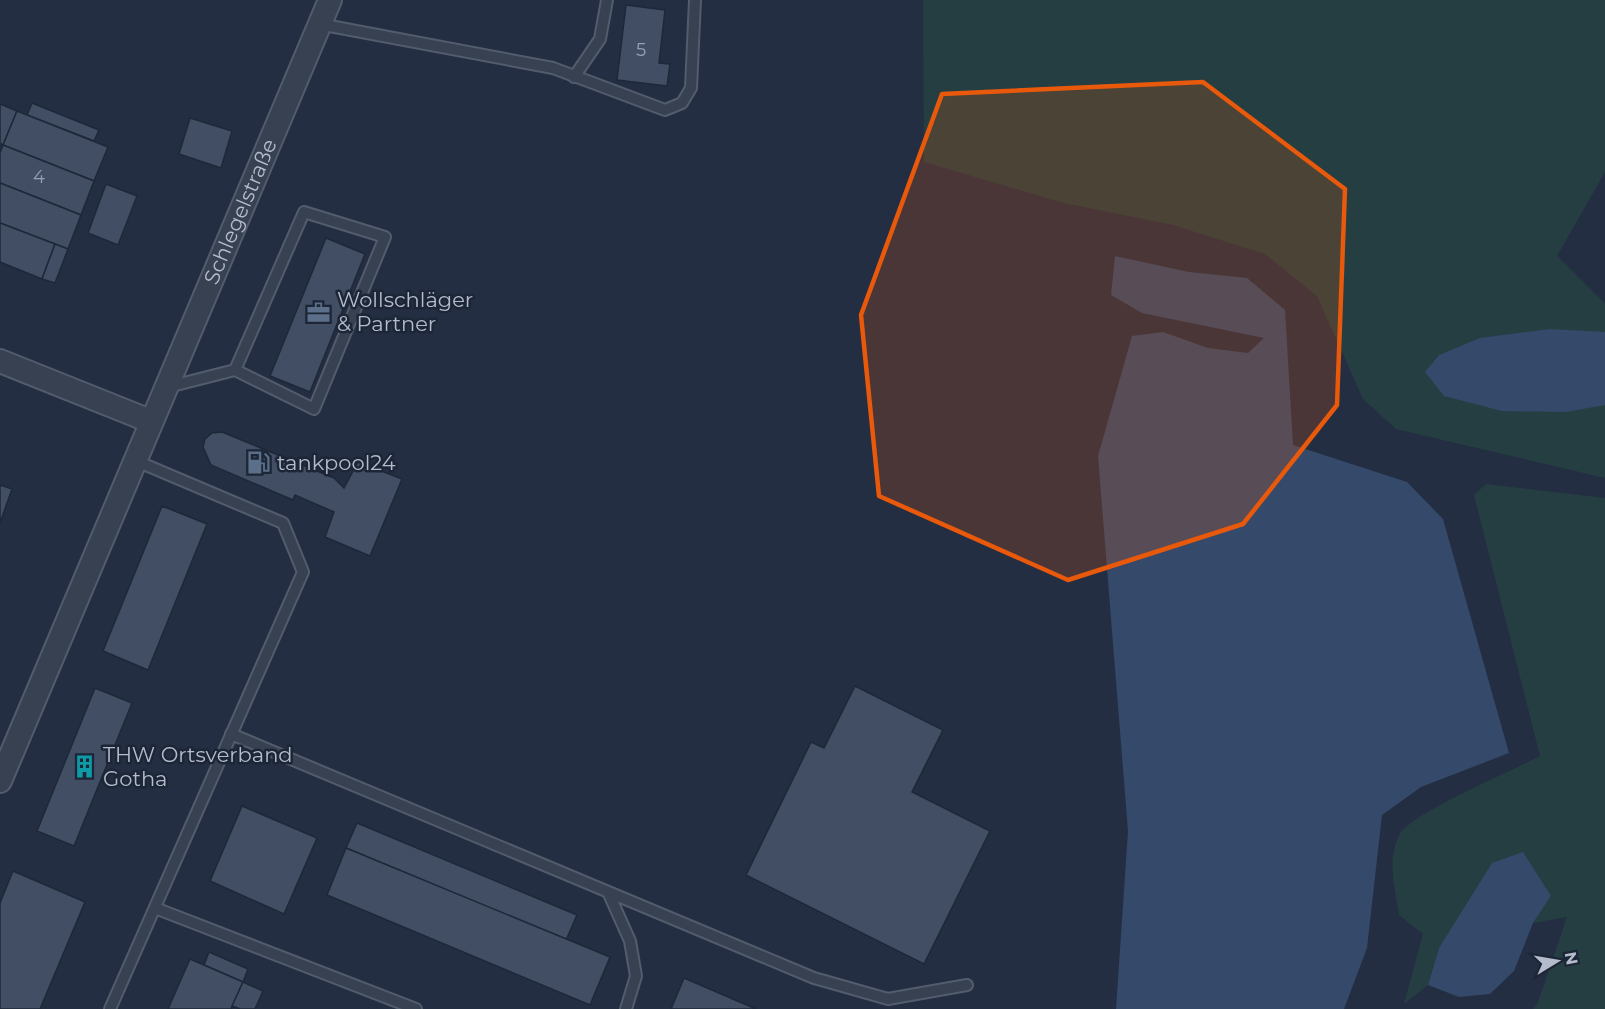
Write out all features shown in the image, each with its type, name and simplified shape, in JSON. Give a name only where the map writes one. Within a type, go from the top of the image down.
[{"type":"street","name":"Schlegelstraße","points":[[0,781],[164,388],[330,0]]},
{"type":"street","points":[[0,361],[150,422]]},
{"type":"lane","points":[[574,77],[600,39],[607,0]]},
{"type":"lane","points":[[319,24],[553,68],[665,110],[682,103],[691,88],[695,0]]},
{"type":"lane","points":[[164,388],[236,370],[314,409],[385,237],[304,212],[236,370]]},
{"type":"lane","points":[[110,1009],[303,572],[283,523],[134,460]]},
{"type":"lane","points":[[231,734],[814,978],[888,999],[967,985]]},
{"type":"lane","points":[[609,894],[630,940],[636,976],[626,1009]]},
{"type":"lane","points":[[154,909],[416,1009]]},
{"type":"highlighted area","points":[[1203,82],[1345,189],[1337,405],[1243,524],[1068,580],[879,496],[861,315],[942,94]]},
{"type":"green space","points":[[923,0],[1605,0],[1605,172],[1557,256],[1605,304],[1605,478],[1396,429],[1363,399],[1317,296],[1265,254],[1173,225],[1064,203],[924,162]]},
{"type":"green space","points":[[1486,484],[1605,498],[1605,1009],[1533,1009],[1537,1005],[1567,917],[1533,923],[1551,896],[1439,948],[1428,985],[1404,1004],[1423,934],[1399,915],[1392,864],[1400,834],[1422,815],[1540,756],[1474,495]]},
{"type":"water","points":[[1115,256],[1189,272],[1247,278],[1285,310],[1293,445],[1407,482],[1443,519],[1509,753],[1421,787],[1382,815],[1367,948],[1344,1009],[1116,1009],[1128,831],[1098,456],[1132,336],[1163,332],[1208,348],[1248,353],[1264,338],[1142,313],[1111,295]]},
{"type":"water","points":[[1550,329],[1605,332],[1605,405],[1566,412],[1502,411],[1444,396],[1425,372],[1439,355],[1480,338]]},
{"type":"water","points":[[1523,852],[1551,896],[1533,923],[1514,971],[1490,994],[1459,997],[1428,985],[1439,948],[1492,863]]},
{"type":"building","points":[[626,5],[665,10],[659,63],[670,64],[667,86],[617,80]]},
{"type":"building","points":[[32,103],[99,130],[94,141],[27,115]]},
{"type":"building","points":[[0,104],[17,111],[3,145],[0,143]]},
{"type":"building","points":[[17,111],[108,147],[94,181],[3,145]]},
{"type":"building","points":[[190,118],[232,131],[221,168],[179,154]]},
{"type":"building","points":[[3,145],[94,181],[81,215],[0,183],[0,153]]},
{"type":"building","points":[[0,183],[81,215],[68,249],[0,223]]},
{"type":"building","points":[[106,184],[137,196],[118,245],[88,233]]},
{"type":"building","points":[[0,223],[55,244],[42,279],[0,262]]},
{"type":"building","points":[[326,238],[365,254],[310,392],[270,376]]},
{"type":"building","points":[[55,244],[68,249],[55,283],[42,279]]},
{"type":"building","points":[[222,432],[334,478],[344,488],[358,462],[402,479],[370,556],[325,537],[334,512],[295,495],[293,500],[211,465],[203,447],[205,439],[212,433]]},
{"type":"building","points":[[0,485],[12,489],[0,523]]},
{"type":"building","points":[[162,506],[207,524],[148,670],[103,651]]},
{"type":"building","points":[[855,686],[943,730],[912,792],[990,831],[924,964],[746,875],[811,742],[824,748]]},
{"type":"building","name":"THW Ortsverband Gotha","points":[[95,688],[132,703],[74,846],[37,831]]},
{"type":"building","points":[[242,806],[317,838],[284,914],[210,881]]},
{"type":"building","points":[[357,823],[577,915],[566,940],[346,848]]},
{"type":"building","points":[[346,848],[610,957],[590,1005],[327,895]]},
{"type":"building","points":[[13,871],[85,902],[40,1009],[0,1009],[0,903]]},
{"type":"building","points":[[209,952],[248,969],[243,982],[204,965]]},
{"type":"building","points":[[190,959],[243,982],[231,1009],[168,1009]]},
{"type":"building","points":[[684,978],[756,1009],[671,1009]]},
{"type":"building","points":[[243,982],[263,991],[255,1009],[240,1009],[232,1006]]},
{"type":"place","name":"Wollschläger & Partner","points":[[319,312]]},
{"type":"place","name":"tankpool24","points":[[259,463]]},
{"type":"place","name":"THW Ortsverband Gotha","points":[[85,767]]}]
